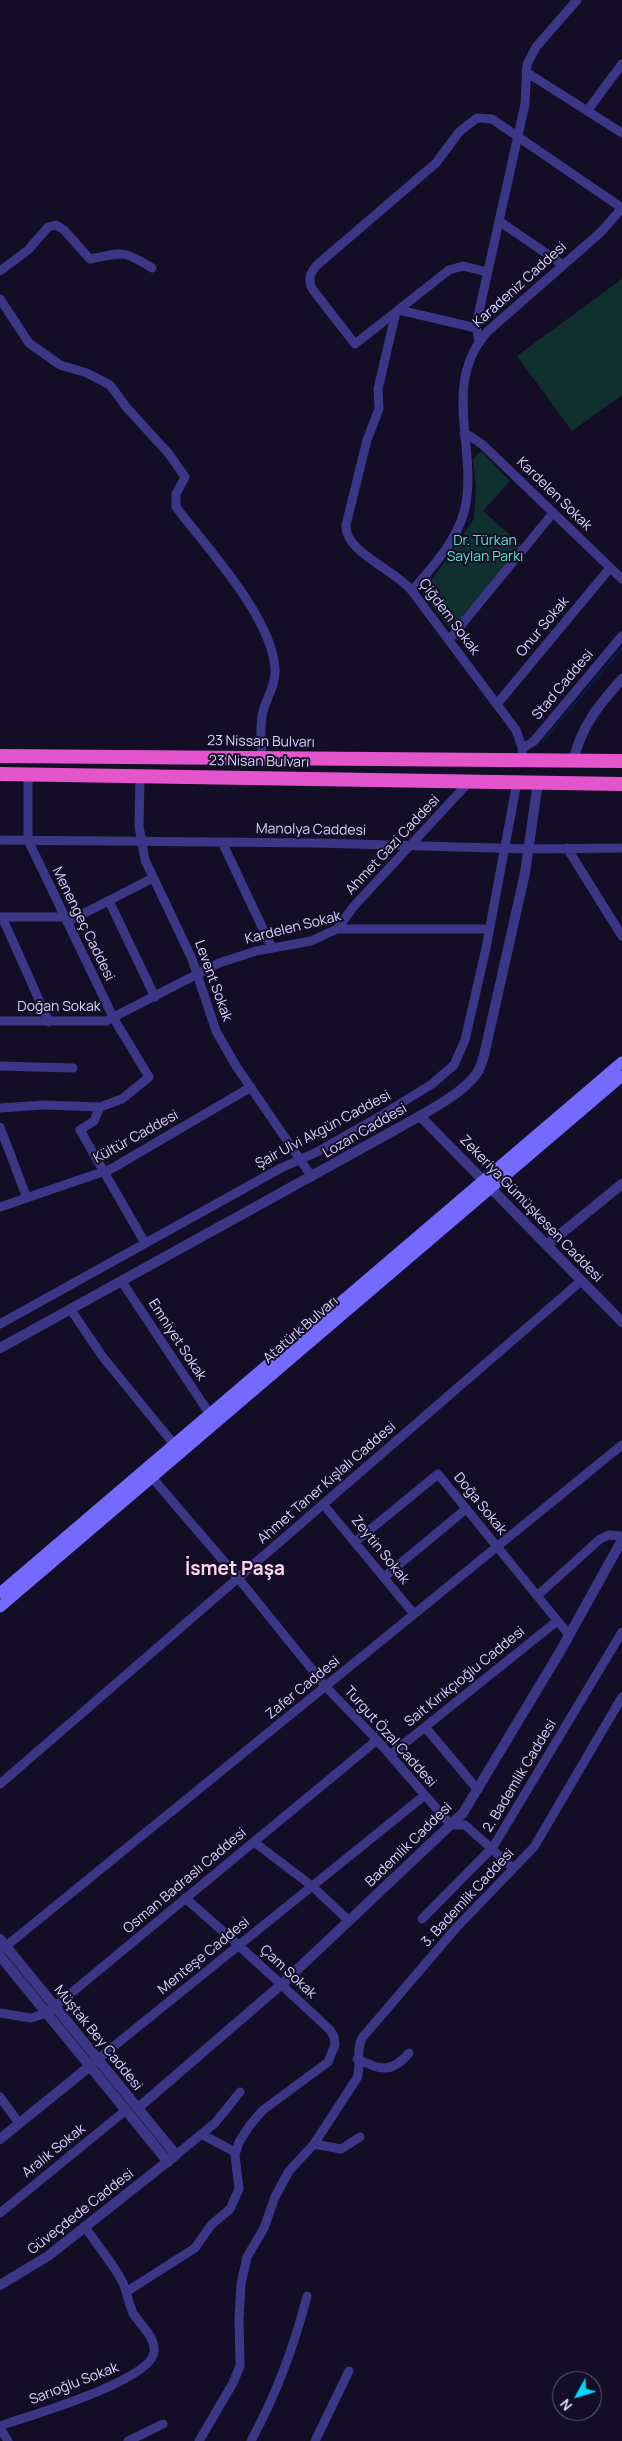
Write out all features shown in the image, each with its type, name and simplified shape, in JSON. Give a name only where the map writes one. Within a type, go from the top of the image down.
[{"type":"highway","name":"23 Nissan Bulvarı","points":[[0,756],[262,758],[522,755],[573,761],[622,761]]},
{"type":"highway","name":"23 Nisan Bulvarı","points":[[0,774],[622,784]]},
{"type":"main road","name":"Atatürk Bulvarı","points":[[0,1593],[177,1448],[486,1184],[622,1062]]},
{"type":"main road","name":"Atatürk Bulvarı","points":[[177,1448],[209,1413],[486,1184],[622,1076]]},
{"type":"main road","name":"Atatürk Bulvarı","points":[[0,1607],[148,1472]]},
{"type":"street","points":[[479,342],[476,328],[525,104],[527,64],[536,47],[577,0]]},
{"type":"street","points":[[587,111],[622,64]]},
{"type":"street","points":[[526,72],[622,133]]},
{"type":"street","points":[[487,272],[463,266],[453,268],[355,344],[311,286],[311,273],[436,163],[460,131],[472,119],[487,117],[622,208]]},
{"type":"street","name":"Karadeniz Caddesi","points":[[412,591],[440,557],[461,522],[467,497],[462,411],[466,376],[479,342],[600,232],[622,208]]},
{"type":"street","points":[[499,220],[563,265]]},
{"type":"street","points":[[0,271],[28,250],[48,227],[56,225],[64,230],[90,259],[122,252],[135,257],[152,268]]},
{"type":"street","points":[[0,298],[29,342],[60,365],[87,373],[110,385],[127,408],[169,454],[185,477],[176,494],[176,507],[252,610],[271,644],[275,670],[270,697],[262,714],[262,758]]},
{"type":"street","points":[[397,311],[476,328]]},
{"type":"street","name":"Çiğdem Sokak","points":[[397,311],[378,389],[379,409],[367,440],[346,525],[346,535],[356,548],[394,573],[412,591],[516,730],[522,755]]},
{"type":"street","name":"Kardelen Sokak","points":[[464,434],[483,445],[622,579]]},
{"type":"street","points":[[449,640],[553,513]]},
{"type":"street","name":"Onur Sokak","points":[[497,704],[610,568]]},
{"type":"street","name":"Stad Caddesi","points":[[522,755],[622,636]]},
{"type":"street","points":[[573,761],[585,725],[622,679]]},
{"type":"street","name":"Menengeç Caddesi","points":[[28,774],[28,840],[114,1018],[148,1077],[122,1099],[100,1106]]},
{"type":"street","name":"Levent Sokak","points":[[140,776],[140,842],[153,878],[197,974],[216,1031],[251,1087],[312,1177]]},
{"type":"street","name":"Ahmet Gazi Caddesi","points":[[338,929],[354,906],[412,846],[470,781]]},
{"type":"street","name":"Şair Ulvi Akgün Caddesi","points":[[0,1324],[391,1110],[432,1084],[454,1064],[465,1040],[489,929],[517,782]]},
{"type":"street","name":"Lozan Caddesi","points":[[0,1348],[420,1116],[467,1084],[480,1068],[487,1043],[529,849],[538,782]]},
{"type":"street","name":"Manolya Caddesi","points":[[0,840],[222,842],[529,849],[622,848]]},
{"type":"street","points":[[222,842],[272,948]]},
{"type":"street","points":[[567,848],[622,936]]},
{"type":"street","points":[[49,1022],[1,916],[66,919],[109,901],[153,878]]},
{"type":"street","points":[[109,901],[154,997]]},
{"type":"street","name":"Kardelen Sokak","points":[[197,974],[231,958],[312,941],[338,929],[489,929]]},
{"type":"street","name":"Doğan Sokak","points":[[0,1020],[96,1022],[114,1018],[197,974]]},
{"type":"street","points":[[0,1066],[73,1068]]},
{"type":"street","name":"Kültür Caddesi","points":[[0,1207],[102,1172],[144,1150],[251,1087]]},
{"type":"street","points":[[0,1108],[44,1105],[100,1106],[94,1121],[80,1130],[102,1172],[145,1243]]},
{"type":"street","name":"Zekeriya Gümüşkesen Caddesi","points":[[420,1116],[622,1322]]},
{"type":"street","points":[[0,1127],[27,1198]]},
{"type":"street","points":[[547,1245],[622,1184]]},
{"type":"street","name":"Ahmet Taner Kışlalı Caddesi","points":[[0,1784],[582,1281]]},
{"type":"street","name":"Emniyet Sokak","points":[[122,1282],[209,1413]]},
{"type":"street","points":[[71,1310],[102,1356],[177,1448]]},
{"type":"street","name":"Zafer Caddesi","points":[[2,1945],[327,1688],[414,1614],[622,1446]]},
{"type":"street","name":"Turgut Özal Caddesi","points":[[148,1472],[238,1578],[327,1688],[378,1740],[451,1825]]},
{"type":"street","name":"Doğa Sokak","points":[[355,1542],[438,1474],[569,1635]]},
{"type":"street","name":"Zeytin Sokak","points":[[324,1504],[414,1614]]},
{"type":"street","points":[[384,1577],[466,1509]]},
{"type":"street","points":[[537,1596],[600,1539],[609,1535],[622,1536]]},
{"type":"street","name":"Bademlik Caddesi","points":[[138,2108],[280,1986],[467,1808],[569,1635],[622,1540]]},
{"type":"street","name":"Sait Kırıkçıoğlu Caddesi","points":[[390,1755],[558,1621]]},
{"type":"street","name":"2. Bademlik Caddesi","points":[[422,1919],[492,1849],[622,1632]]},
{"type":"street","name":"3. Bademlik Caddesi","points":[[199,2441],[233,2383],[240,2366],[239,2319],[241,2284],[247,2257],[264,2228],[275,2197],[289,2171],[314,2144],[357,2078],[359,2071],[357,2059],[360,2043],[369,2028],[456,1928],[534,1846],[622,1698]]},
{"type":"street","points":[[426,1727],[478,1790]]},
{"type":"street","name":"Osman Badraslı Caddesi","points":[[51,2010],[378,1740]]},
{"type":"street","name":"Menteşe Caddesi","points":[[0,2138],[425,1795]]},
{"type":"street","points":[[451,1825],[465,1825],[513,1868]]},
{"type":"street","points":[[254,1842],[312,1886],[349,1921]]},
{"type":"street","name":"Çam Sokak","points":[[186,1898],[240,1945],[280,1986],[327,2027],[335,2040],[334,2049],[328,2062],[263,2110],[244,2133],[235,2152]]},
{"type":"street","name":"Müştak Bey Caddesi","points":[[2,1945],[94,2063],[126,2110],[172,2158]]},
{"type":"street","name":"Müştak Bey Caddesi","points":[[0,1956],[51,2010]]},
{"type":"street","points":[[0,2012],[32,2018],[51,2010]]},
{"type":"street","points":[[357,2059],[370,2065],[387,2069],[395,2067],[409,2053]]},
{"type":"street","name":"Müştak Bey Caddesi","points":[[94,2063],[138,2108],[172,2158]]},
{"type":"street","points":[[172,2158],[215,2123],[240,2092]]},
{"type":"street","points":[[0,2097],[19,2123]]},
{"type":"street","name":"Aralık Sokak","points":[[0,2213],[126,2110]]},
{"type":"street","points":[[126,2292],[196,2248],[211,2225],[230,2209],[239,2189],[235,2152],[200,2134]]},
{"type":"street","points":[[314,2144],[341,2149],[360,2137]]},
{"type":"street","name":"Güveçdede Caddesi","points":[[0,2285],[37,2264],[172,2158]]},
{"type":"street","name":"Sarıoğlu Sokak","points":[[0,2427],[116,2384],[147,2365],[153,2356],[153,2345],[149,2334],[132,2311],[116,2270],[85,2227]]},
{"type":"street","points":[[251,2441],[296,2340],[307,2296]]},
{"type":"street","points":[[315,2441],[349,2371]]},
{"type":"street","points":[[128,2441],[163,2424]]},
{"type":"street","points":[[0,2427],[8,2441]]},
{"type":"green space","points":[[622,279],[622,395],[572,431],[517,356]]},
{"type":"green space","name":"Dr. Türkan Saylan Parkı","points":[[481,451],[510,481],[483,511],[521,545],[452,632],[423,593],[474,519],[476,486],[473,459]]},
{"type":"waterway","points":[[543,741],[622,648]]},
{"type":"district","name":"İsmet Paşa","points":[[235,1570]]}]
